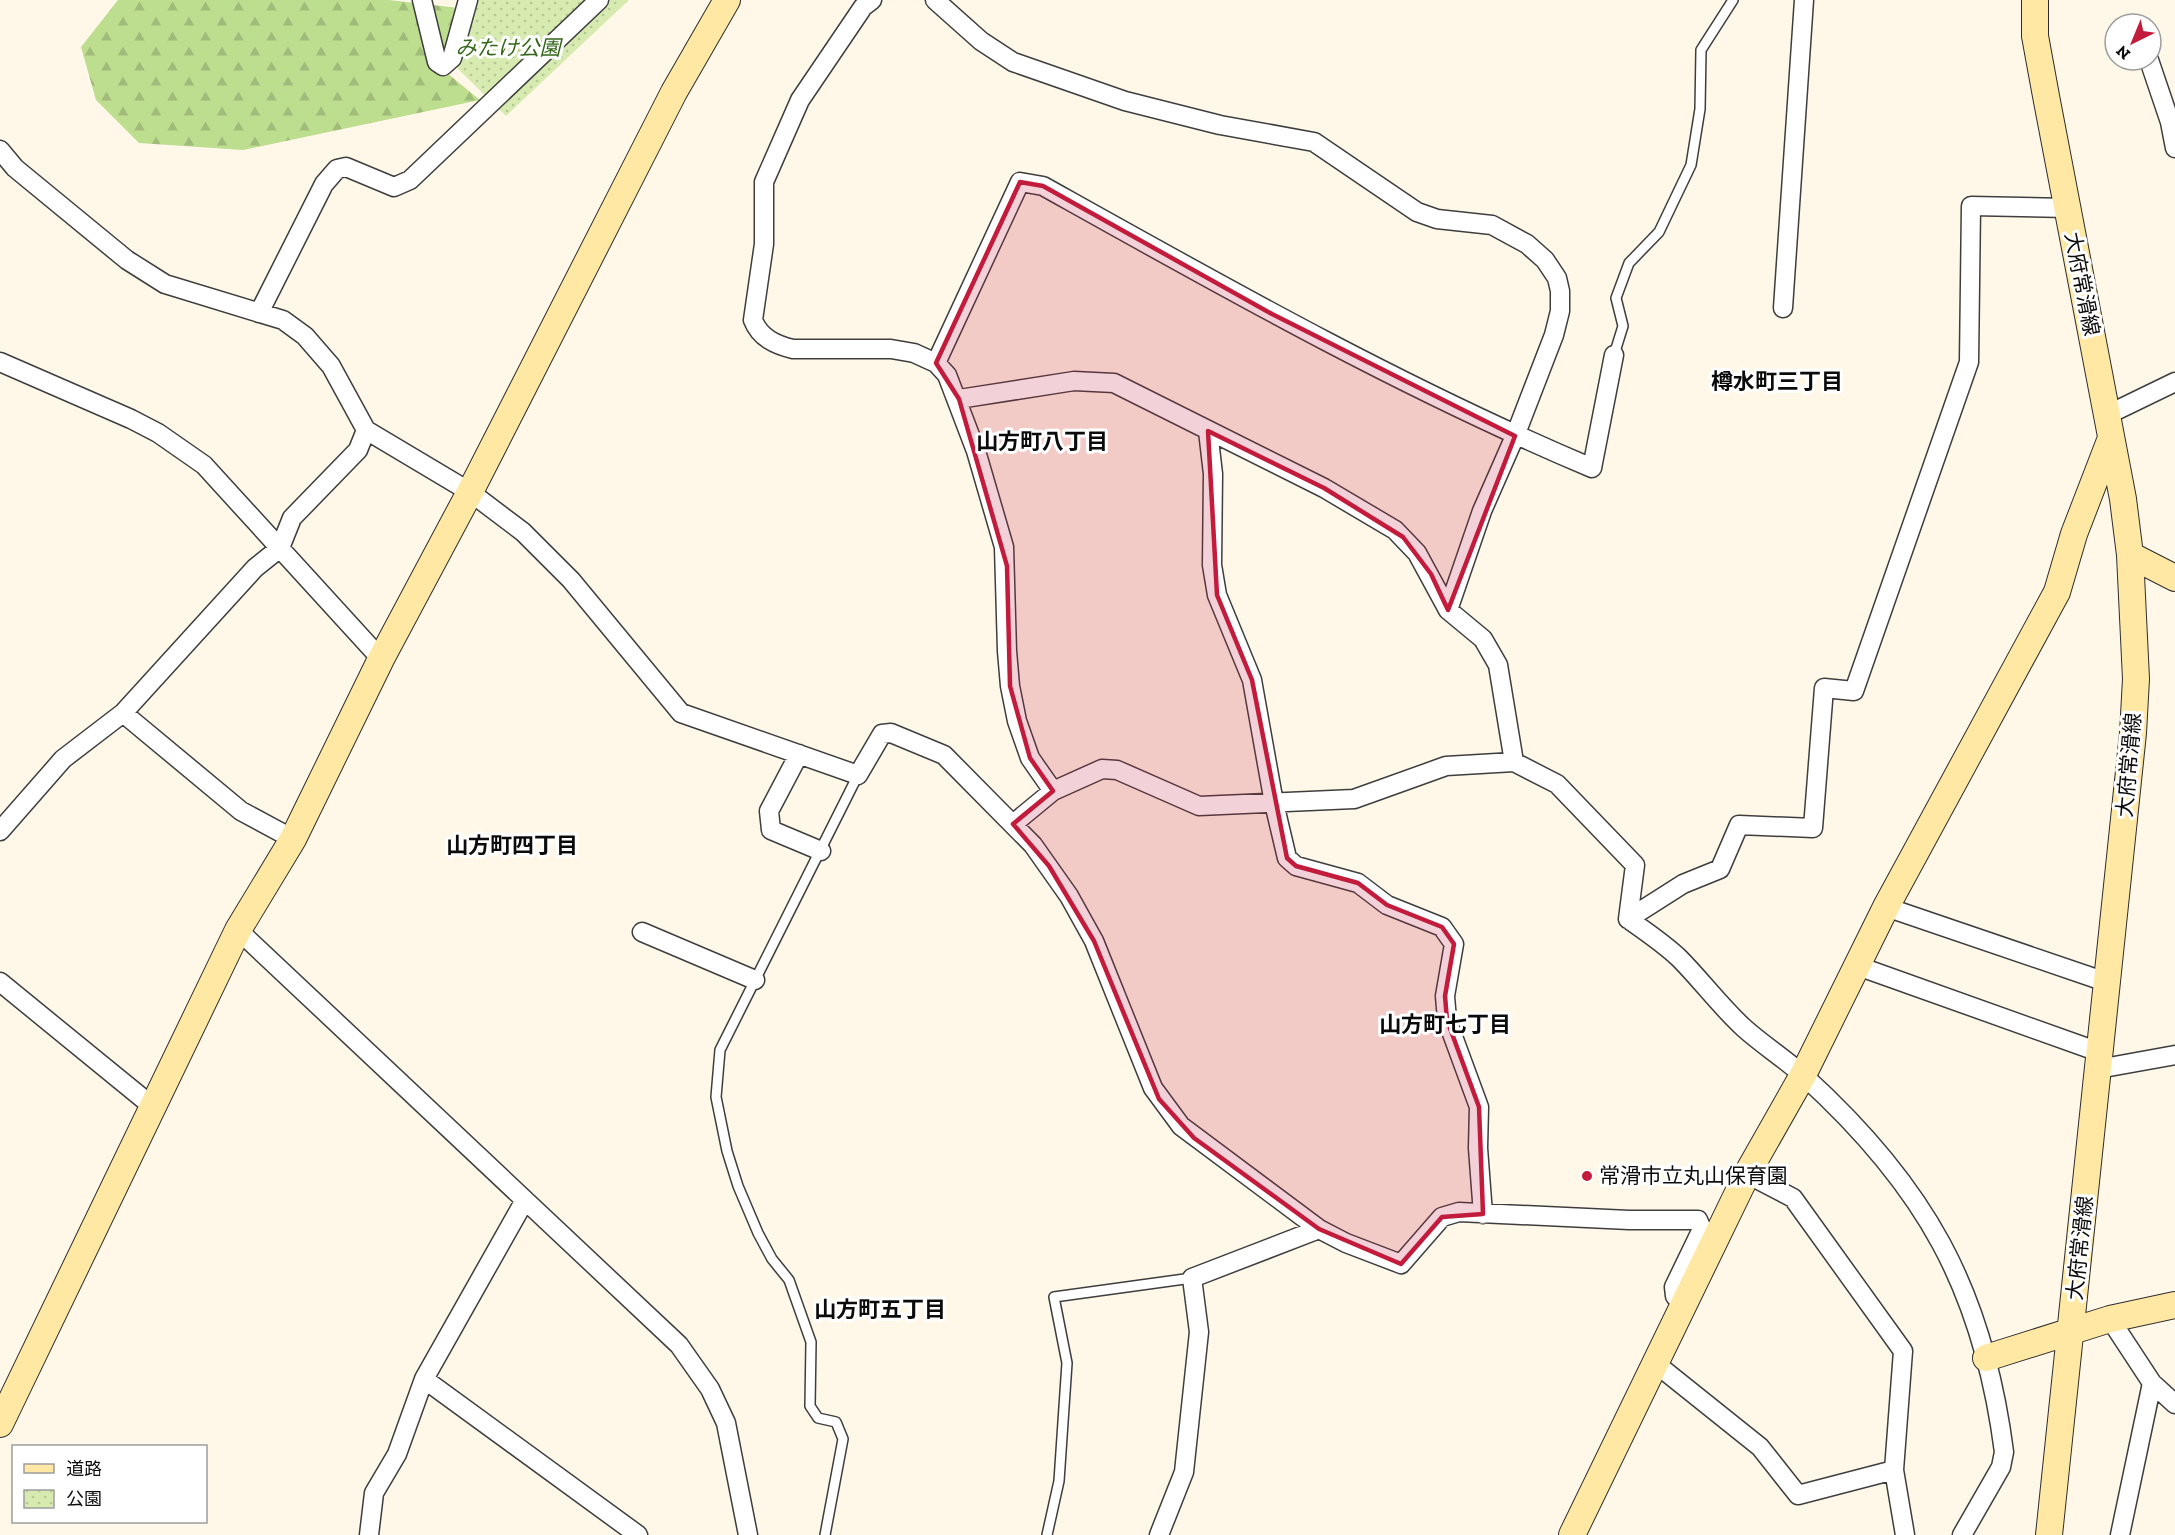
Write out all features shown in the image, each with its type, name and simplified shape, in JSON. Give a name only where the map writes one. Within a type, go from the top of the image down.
[{"type":"street","points":[[422,0],[437,62],[443,66],[452,58],[468,0]]},
{"type":"street","points":[[259,313],[324,184],[337,169],[346,166],[394,187],[410,180],[599,0]]},
{"type":"street","points":[[0,1424],[238,930],[293,839],[381,658],[470,492],[674,92],[727,0]]},
{"type":"street","points":[[872,0],[863,6],[800,100],[772,159],[764,182],[764,244],[753,320],[763,335],[786,347],[891,349],[914,353],[936,363],[947,375],[958,399],[1004,547],[1007,651],[1010,686],[1017,721],[1030,758],[1053,790]]},
{"type":"street","points":[[935,0],[981,41],[1013,62],[1125,101],[1220,125],[1314,142],[1417,212],[1437,219],[1492,225],[1527,244],[1545,260],[1557,278],[1560,291],[1560,311],[1554,335],[1515,436],[1482,511],[1448,610]]},
{"type":"street","points":[[1784,308],[1804,0]]},
{"type":"street","name":"大府常滑線","points":[[2035,0],[2036,36],[2109,426],[2130,555],[2136,680],[2049,1535]]},
{"type":"street","points":[[2153,72],[2170,122],[2175,148]]},
{"type":"street","points":[[0,150],[15,168],[127,260],[165,284],[283,320],[305,336],[331,366],[366,430],[470,492],[523,532],[571,580],[681,713],[858,775],[882,734],[891,733],[944,755],[1034,845],[1048,866],[1095,941],[1147,1073],[1164,1106],[1194,1138],[1319,1229],[1346,1243],[1401,1264],[1442,1217],[1459,1212],[1698,1220],[1702,1229],[1674,1287],[1675,1296],[1683,1305]]},
{"type":"street","points":[[936,363],[1020,182],[1043,186],[1272,314],[1515,436],[1592,468],[1614,355]]},
{"type":"street","points":[[1628,919],[1683,884],[1720,869],[1739,825],[1813,828],[1824,688],[1854,691],[1969,362],[1971,206],[2068,208]]},
{"type":"street","points":[[0,362],[158,433],[204,465],[381,658]]},
{"type":"street","points":[[958,399],[1074,381],[1114,383],[1324,488],[1403,537],[1431,574],[1448,610],[1484,639],[1498,665],[1514,762]]},
{"type":"street","points":[[1572,1535],[1747,1174],[1803,1075],[1855,965],[1886,906],[2057,592],[2109,426],[2175,382]]},
{"type":"street","points":[[0,831],[63,759],[123,713],[255,568],[280,548],[292,518],[358,450],[366,430]]},
{"type":"street","points":[[1208,431],[1213,474],[1212,565],[1217,595],[1252,680],[1274,803],[1287,858],[1296,866],[1358,883],[1387,905],[1442,927],[1454,944],[1445,996],[1447,1020],[1479,1107],[1478,1148],[1483,1214]]},
{"type":"street","points":[[2130,555],[2175,578]]},
{"type":"street","points":[[123,713],[241,811],[293,839]]},
{"type":"street","points":[[799,754],[769,811],[771,830],[821,851]]},
{"type":"street","points":[[1013,824],[1053,790],[1102,769],[1117,770],[1199,806],[1354,799],[1446,766],[1514,762],[1557,784],[1635,865],[1628,919]]},
{"type":"street","points":[[1886,906],[2106,982]]},
{"type":"street","points":[[1628,919],[1678,957],[1743,1028],[1803,1075],[1860,1130],[1909,1188],[1956,1270],[1986,1358],[2004,1452],[2001,1467],[1962,1535]]},
{"type":"street","points":[[238,930],[667,1333],[697,1369],[714,1396],[726,1423],[748,1535]]},
{"type":"street","points":[[642,932],[755,980]]},
{"type":"street","points":[[1855,965],[2098,1060],[2175,1055]]},
{"type":"street","points":[[0,982],[152,1106]]},
{"type":"street","points":[[1747,1174],[1793,1198],[1904,1351],[1894,1470],[1905,1535]]},
{"type":"street","points":[[369,1535],[374,1493],[397,1454],[424,1379],[525,1200]]},
{"type":"street","points":[[1159,1535],[1184,1472],[1198,1332],[1192,1278],[1319,1229]]},
{"type":"street","points":[[1986,1358],[2110,1319],[2175,1305]]},
{"type":"street","points":[[2110,1319],[2152,1383],[2175,1404]]},
{"type":"street","points":[[1655,1364],[1760,1446],[1798,1495],[1894,1470]]},
{"type":"street","points":[[424,1379],[638,1535]]},
{"type":"street","points":[[2120,1535],[2152,1383]]},
{"type":"lane","points":[[1614,355],[1623,326],[1616,297],[1629,263],[1659,232],[1691,165],[1700,109],[1701,50],[1733,0]]},
{"type":"lane","points":[[825,1535],[843,1439],[836,1422],[818,1418],[810,1406],[811,1342],[789,1280],[772,1260],[738,1186],[727,1151],[716,1097],[720,1050],[858,775]]},
{"type":"lane","points":[[1047,1535],[1059,1481],[1066,1363],[1054,1297],[1192,1278]]},
{"type":"highlighted area","points":[[1020,182],[1043,186],[1272,314],[1515,436],[1448,610],[1431,574],[1403,537],[1324,488],[1208,431],[1217,595],[1252,680],[1287,858],[1296,866],[1358,883],[1387,905],[1442,927],[1454,944],[1445,996],[1447,1020],[1479,1107],[1483,1214],[1442,1217],[1401,1264],[1319,1229],[1194,1138],[1159,1099],[1094,941],[1049,866],[1013,824],[1053,791],[1030,758],[1010,686],[1007,566],[959,399],[936,363]]},
{"type":"green space","points":[[118,0],[389,0],[459,8],[447,73],[480,100],[243,150],[139,143],[96,100],[81,47]]},
{"type":"green space","name":"みたけ公園","points":[[473,0],[629,0],[506,116],[452,63]]},
{"type":"place","name":"常滑市立丸山保育園","points":[[1587,1176]]},
{"type":"district","name":"樽水町三丁目","points":[[1777,381]]},
{"type":"district","name":"山方町八丁目","points":[[1042,441]]},
{"type":"district","name":"山方町四丁目","points":[[512,845]]},
{"type":"district","name":"山方町七丁目","points":[[1445,1024]]},
{"type":"district","name":"山方町五丁目","points":[[880,1309]]}]
